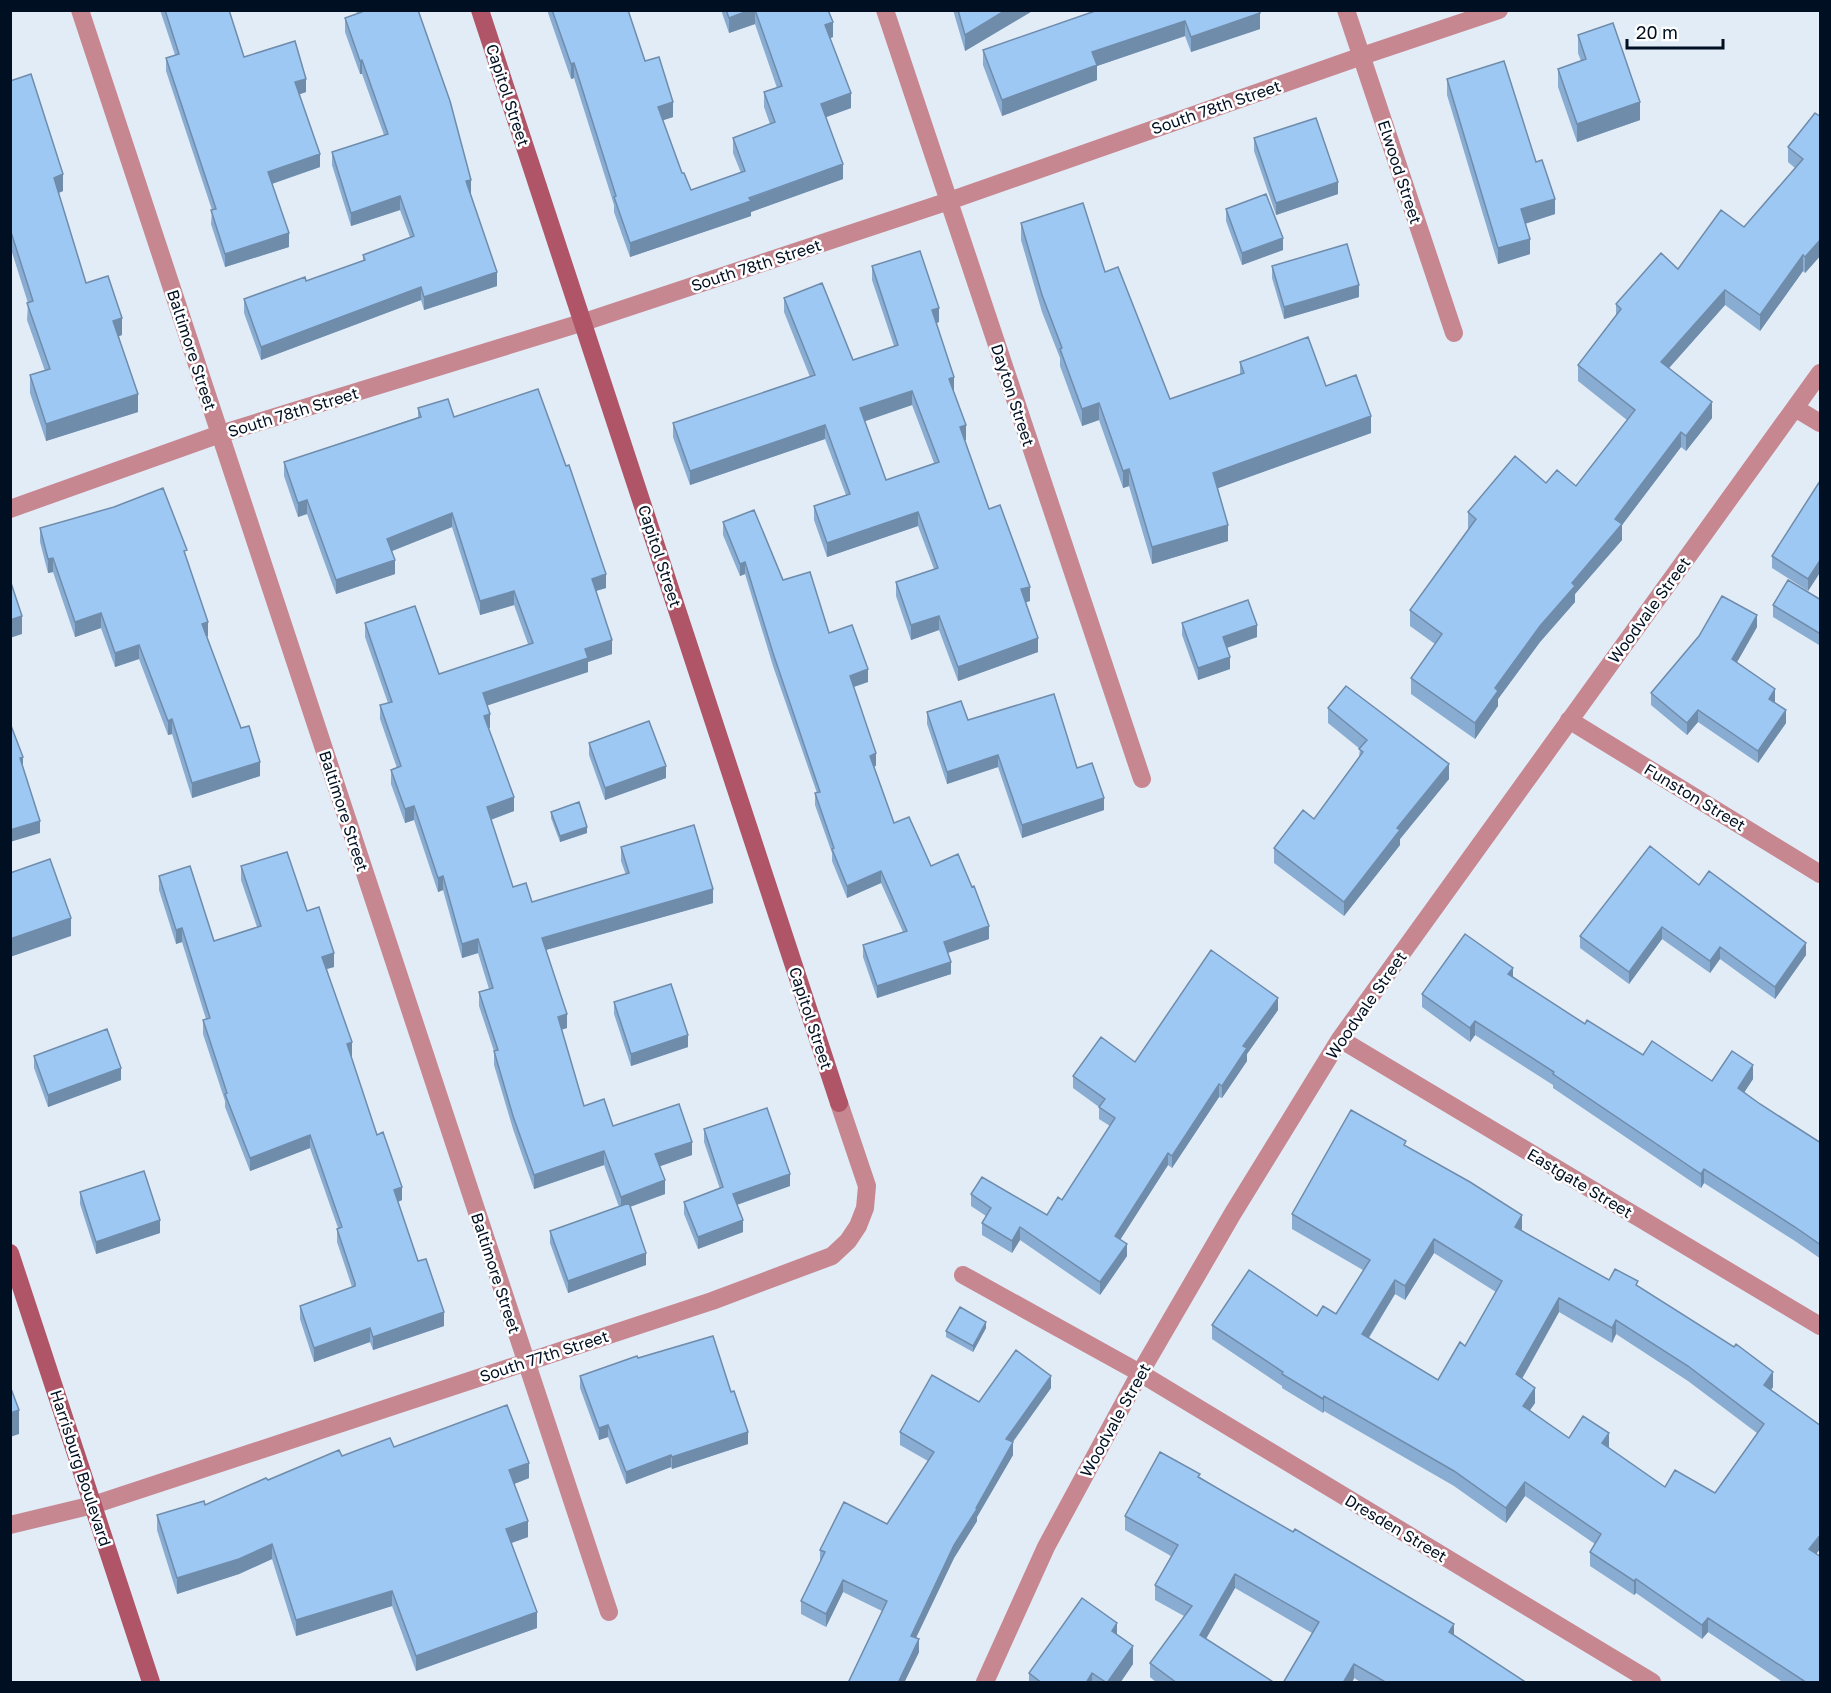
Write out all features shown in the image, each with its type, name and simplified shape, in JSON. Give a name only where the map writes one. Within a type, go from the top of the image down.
[{"type":"street","name":"Baltimore Street","points":[[80,10],[609,1612]]},
{"type":"street","name":"Capitol Street","points":[[480,10],[839,1103]]},
{"type":"street","name":"Dayton Street","points":[[885,10],[1142,779]]},
{"type":"street","name":"Elwood Street","points":[[1346,10],[1454,333]]},
{"type":"street","name":"South 78th Street","points":[[10,509],[220,434],[584,322],[949,201],[1499,10]]},
{"type":"street","name":"Woodvale Street","points":[[985,1683],[1046,1547],[1140,1373],[1233,1213],[1340,1039],[1821,372]]},
{"type":"street","points":[[1795,408],[1821,423]]},
{"type":"street","name":"Funston Street","points":[[1569,720],[1821,874]]},
{"type":"street","name":"Eastgate Street","points":[[1340,1039],[1821,1326]]},
{"type":"street","name":"South 77th Street","points":[[10,1525],[93,1505],[712,1301],[832,1256],[848,1241],[858,1226],[865,1208],[867,1186],[839,1103]]},
{"type":"street","name":"Harrisburg Boulevard","points":[[10,1253],[151,1683]]},
{"type":"street","name":"Dresden Street","points":[[963,1275],[1140,1373],[1652,1683]]},
{"type":"building","points":[[165,10],[229,10],[244,57],[295,41],[306,79],[295,82],[320,154],[268,172],[289,233],[225,254],[211,210],[216,209],[166,58],[179,54]]},
{"type":"building","points":[[362,10],[418,10],[450,101],[471,180],[466,181],[497,272],[424,297],[421,287],[261,347],[244,299],[305,277],[306,281],[365,260],[363,255],[414,236],[400,196],[351,213],[332,152],[388,134],[345,18],[362,12]]},
{"type":"building","points":[[552,10],[628,10],[645,61],[659,57],[673,102],[658,107],[682,173],[691,190],[745,171],[733,138],[775,122],[764,92],[782,86],[755,10],[828,10],[833,22],[825,25],[851,93],[821,104],[843,164],[749,198],[751,201],[630,243],[574,63],[571,64]]},
{"type":"building","points":[[726,10],[750,10],[729,18]]},
{"type":"building","points":[[958,10],[1006,10],[965,35]]},
{"type":"building","points":[[1098,10],[1259,10],[1260,13],[1191,37],[1185,21],[1092,52],[1097,65],[1002,100],[983,50]]},
{"type":"building","points":[[1613,23],[1640,102],[1577,124],[1558,69],[1586,59],[1578,35]]},
{"type":"building","points":[[1504,61],[1536,162],[1542,160],[1555,199],[1521,209],[1530,239],[1498,248],[1447,79]]},
{"type":"building","points":[[31,74],[63,174],[54,178],[86,283],[108,276],[122,318],[113,321],[138,394],[46,424],[30,375],[50,369],[27,303],[33,301],[10,229],[10,81]]},
{"type":"building","points":[[1815,113],[1821,117],[1821,239],[1805,257],[1803,255],[1760,315],[1725,290],[1661,362],[1712,402],[1686,436],[1681,432],[1615,519],[1622,524],[1572,583],[1575,586],[1540,626],[1495,688],[1498,691],[1475,723],[1411,678],[1442,634],[1410,610],[1476,519],[1468,512],[1515,456],[1546,483],[1557,470],[1576,486],[1635,410],[1578,365],[1621,309],[1616,304],[1661,253],[1678,269],[1721,210],[1744,227],[1803,159],[1788,147]]},
{"type":"building","points":[[1316,118],[1338,182],[1276,203],[1254,138]]},
{"type":"building","points":[[1266,194],[1283,238],[1242,253],[1226,209]]},
{"type":"building","points":[[1083,203],[1105,272],[1118,267],[1170,399],[1244,373],[1240,362],[1308,337],[1326,386],[1356,375],[1371,416],[1213,473],[1228,525],[1152,547],[1129,469],[1123,471],[1099,403],[1082,409],[1042,295],[1021,223]]},
{"type":"building","points":[[1347,244],[1359,285],[1284,307],[1272,266]]},
{"type":"building","points":[[920,251],[939,308],[932,310],[954,377],[949,379],[966,425],[960,427],[989,509],[1000,505],[1030,587],[1021,589],[1038,638],[958,667],[939,616],[911,625],[896,582],[938,568],[918,512],[827,543],[814,506],[850,494],[825,425],[690,471],[673,423],[815,375],[784,298],[822,283],[853,360],[898,345],[872,266]],"holes":[[[912,391],[939,462],[886,480],[860,408]]]},
{"type":"building","points":[[538,389],[566,466],[569,465],[606,574],[592,579],[612,640],[585,649],[588,658],[483,693],[490,714],[484,716],[514,797],[487,807],[513,887],[526,883],[532,902],[629,873],[621,847],[694,825],[713,889],[542,938],[567,1014],[558,1017],[584,1106],[604,1099],[613,1126],[679,1104],[692,1142],[655,1154],[665,1180],[621,1197],[604,1151],[534,1175],[513,1116],[494,1051],[498,1050],[479,992],[493,988],[478,939],[462,944],[443,876],[438,878],[414,806],[405,809],[391,770],[401,766],[380,705],[392,702],[365,623],[415,606],[439,674],[533,643],[514,591],[480,601],[452,513],[387,539],[395,560],[336,580],[307,500],[298,503],[284,462],[421,417],[418,408],[448,399],[454,417]]},
{"type":"building","points":[[1820,481],[1821,559],[1808,579],[1772,556]]},
{"type":"building","points":[[163,488],[187,550],[184,551],[208,622],[202,624],[241,728],[249,726],[260,762],[192,783],[172,719],[168,721],[139,645],[115,653],[101,613],[75,622],[53,558],[48,559],[40,528],[114,507]]},
{"type":"building","points":[[754,510],[783,580],[810,572],[829,633],[852,625],[868,669],[850,676],[876,753],[870,756],[894,823],[909,817],[931,866],[958,854],[972,887],[974,886],[989,926],[944,942],[951,962],[877,986],[863,945],[907,931],[881,871],[847,886],[832,849],[834,848],[815,793],[820,792],[745,562],[740,564],[723,522]]},
{"type":"building","points":[[10,580],[22,616],[10,620]]},
{"type":"building","points":[[1788,580],[1821,600],[1821,631],[1819,633],[1773,605]]},
{"type":"building","points":[[1722,596],[1757,615],[1732,659],[1775,689],[1769,699],[1786,710],[1758,751],[1698,710],[1687,723],[1651,693],[1699,636]]},
{"type":"building","points":[[1248,600],[1257,625],[1223,637],[1230,657],[1198,668],[1182,623]]},
{"type":"building","points":[[1346,686],[1449,764],[1397,828],[1400,830],[1344,902],[1274,848],[1303,810],[1314,819],[1363,752],[1359,749],[1367,740],[1328,708]]},
{"type":"building","points":[[1054,694],[1077,768],[1092,763],[1104,798],[1022,825],[998,755],[947,772],[927,712],[961,701],[968,720]]},
{"type":"building","points":[[649,721],[666,766],[605,788],[589,743]]},
{"type":"building","points":[[10,723],[23,757],[20,758],[40,821],[10,830]]},
{"type":"building","points":[[579,802],[587,827],[560,836],[551,812]]},
{"type":"building","points":[[1650,846],[1699,885],[1709,871],[1806,943],[1775,987],[1720,947],[1710,961],[1662,927],[1629,972],[1580,936]]},
{"type":"building","points":[[287,852],[307,911],[319,907],[334,953],[322,957],[352,1042],[347,1044],[377,1135],[383,1132],[402,1187],[394,1190],[418,1261],[426,1259],[444,1312],[373,1337],[370,1328],[314,1348],[300,1306],[355,1286],[337,1229],[342,1227],[310,1135],[250,1158],[225,1094],[227,1093],[203,1020],[210,1018],[182,928],[176,930],[159,876],[190,866],[214,941],[261,926],[241,866]]},
{"type":"building","points":[[50,859],[71,918],[10,939],[10,873]]},
{"type":"building","points":[[1465,934],[1513,968],[1508,974],[1585,1024],[1587,1020],[1643,1055],[1652,1041],[1712,1081],[1732,1051],[1753,1065],[1738,1088],[1821,1143],[1821,1245],[1704,1169],[1701,1174],[1553,1074],[1554,1072],[1475,1021],[1470,1028],[1422,994]]},
{"type":"building","points":[[1211,950],[1278,998],[1243,1046],[1247,1048],[1222,1086],[1219,1084],[1172,1156],[1168,1153],[1115,1236],[1127,1244],[1100,1282],[1020,1227],[1012,1241],[982,1223],[991,1208],[971,1194],[982,1177],[1047,1215],[1058,1197],[1062,1200],[1115,1118],[1099,1107],[1105,1099],[1073,1076],[1101,1037],[1135,1062]]},
{"type":"building","points":[[671,984],[688,1035],[631,1054],[614,1002]]},
{"type":"building","points":[[107,1029],[121,1068],[48,1095],[34,1056]]},
{"type":"building","points":[[767,1108],[790,1174],[733,1194],[743,1220],[698,1237],[684,1202],[723,1187],[704,1129]]},
{"type":"building","points":[[1351,1110],[1406,1141],[1404,1145],[1470,1182],[1522,1215],[1515,1227],[1609,1280],[1615,1269],[1638,1281],[1636,1285],[1734,1347],[1736,1344],[1773,1372],[1764,1385],[1821,1426],[1821,1534],[1809,1549],[1821,1557],[1821,1683],[1807,1683],[1708,1618],[1702,1625],[1636,1579],[1634,1581],[1590,1552],[1601,1534],[1525,1482],[1506,1508],[1454,1471],[1282,1374],[1283,1372],[1212,1325],[1249,1270],[1317,1316],[1323,1306],[1336,1314],[1370,1260],[1292,1214]],"holes":[[[1434,1239],[1502,1281],[1465,1346],[1460,1342],[1438,1380],[1362,1334],[1395,1280],[1405,1286]],[[1559,1298],[1612,1328],[1616,1320],[1688,1366],[1764,1424],[1715,1493],[1675,1470],[1665,1487],[1602,1443],[1609,1433],[1583,1416],[1569,1438],[1523,1406],[1535,1388],[1516,1374]]]},
{"type":"building","points":[[144,1171],[160,1220],[96,1242],[80,1192]]},
{"type":"building","points":[[629,1203],[646,1253],[568,1281],[550,1231]]},
{"type":"building","points":[[960,1307],[986,1322],[973,1346],[946,1331]]},
{"type":"building","points":[[713,1336],[731,1392],[734,1391],[748,1432],[672,1457],[671,1455],[626,1472],[608,1425],[599,1428],[580,1376],[637,1356],[638,1358]]},
{"type":"building","points":[[1016,1350],[1051,1376],[1006,1439],[1013,1442],[977,1509],[954,1545],[911,1636],[919,1639],[898,1683],[848,1683],[887,1601],[843,1580],[826,1614],[801,1601],[825,1552],[820,1550],[844,1502],[887,1524],[934,1452],[900,1432],[932,1375],[979,1402]]},
{"type":"building","points":[[10,1386],[19,1410],[10,1413]]},
{"type":"building","points":[[507,1405],[529,1463],[509,1470],[528,1521],[506,1529],[537,1612],[416,1656],[392,1591],[296,1620],[272,1544],[239,1559],[177,1578],[157,1515],[204,1501],[205,1505],[266,1478],[268,1480],[339,1450],[342,1456],[390,1438],[394,1447]]},
{"type":"building","points":[[1160,1452],[1200,1474],[1198,1477],[1293,1532],[1295,1529],[1454,1624],[1449,1632],[1527,1683],[1387,1683],[1354,1664],[1343,1683],[1283,1683],[1319,1622],[1235,1574],[1200,1635],[1275,1683],[1177,1683],[1150,1663],[1192,1606],[1155,1585],[1178,1545],[1125,1516]]},
{"type":"building","points":[[1082,1598],[1117,1623],[1112,1631],[1133,1646],[1107,1683],[1092,1673],[1086,1683],[1042,1683],[1029,1673]]}]
